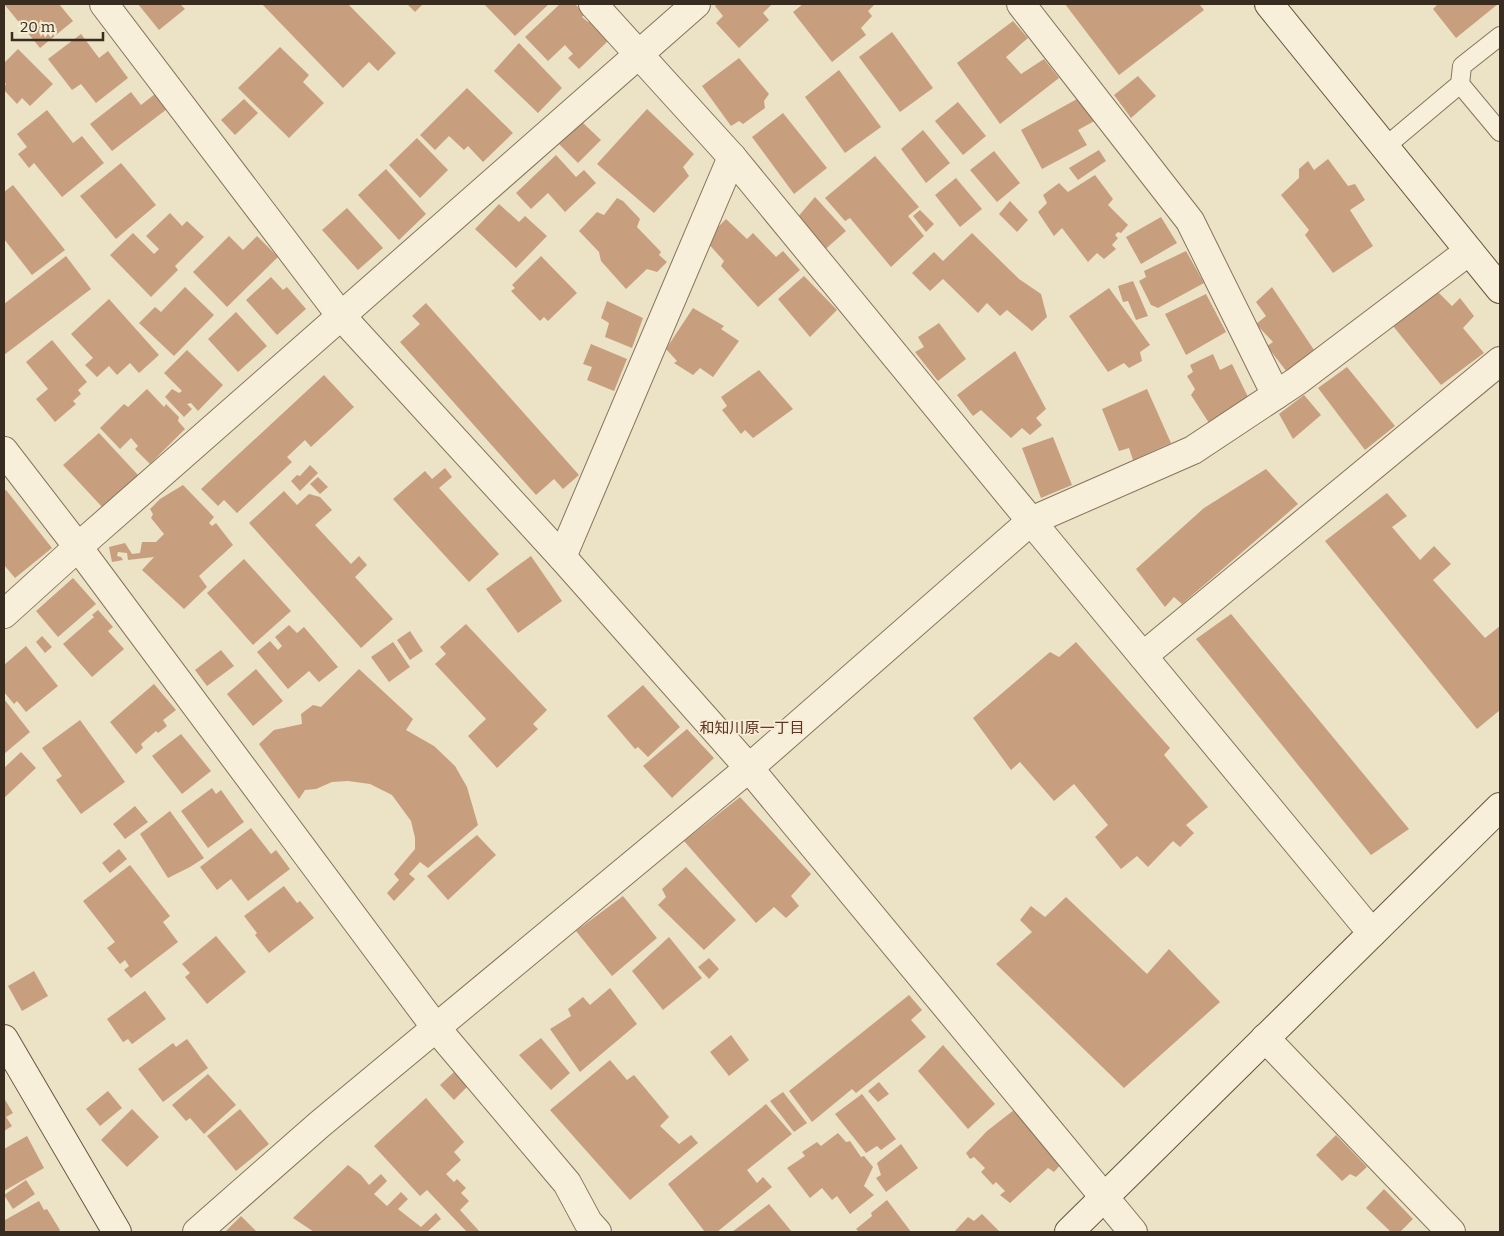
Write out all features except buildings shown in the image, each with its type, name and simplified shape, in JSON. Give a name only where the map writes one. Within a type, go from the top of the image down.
[{"type":"street","points":[[104,4],[341,316],[562,557],[749,768],[1133,1232]]},
{"type":"street","points":[[593,4],[732,157],[1372,933]]},
{"type":"street","points":[[4,614],[696,4]]},
{"type":"street","points":[[1021,4],[1190,221],[1276,395]]},
{"type":"street","points":[[1269,4],[1500,289]]},
{"type":"street","points":[[562,557],[732,157]]},
{"type":"street","points":[[198,1232],[320,1124],[749,768],[1031,521],[1193,450],[1276,395],[1469,251]]},
{"type":"street","points":[[1143,656],[1500,361]]},
{"type":"street","points":[[4,451],[78,547],[436,1028],[566,1182],[588,1222],[597,1232]]},
{"type":"street","points":[[1069,1232],[1500,807]]},
{"type":"street","points":[[1265,1038],[1451,1232]]},
{"type":"street","points":[[4,1039],[117,1232]]},
{"type":"lane","points":[[1385,147],[1460,84],[1462,66],[1500,36]]},
{"type":"lane","points":[[1460,84],[1500,132]]},
{"type":"district","name":"和知川原一丁目","points":[[752,728]]}]
